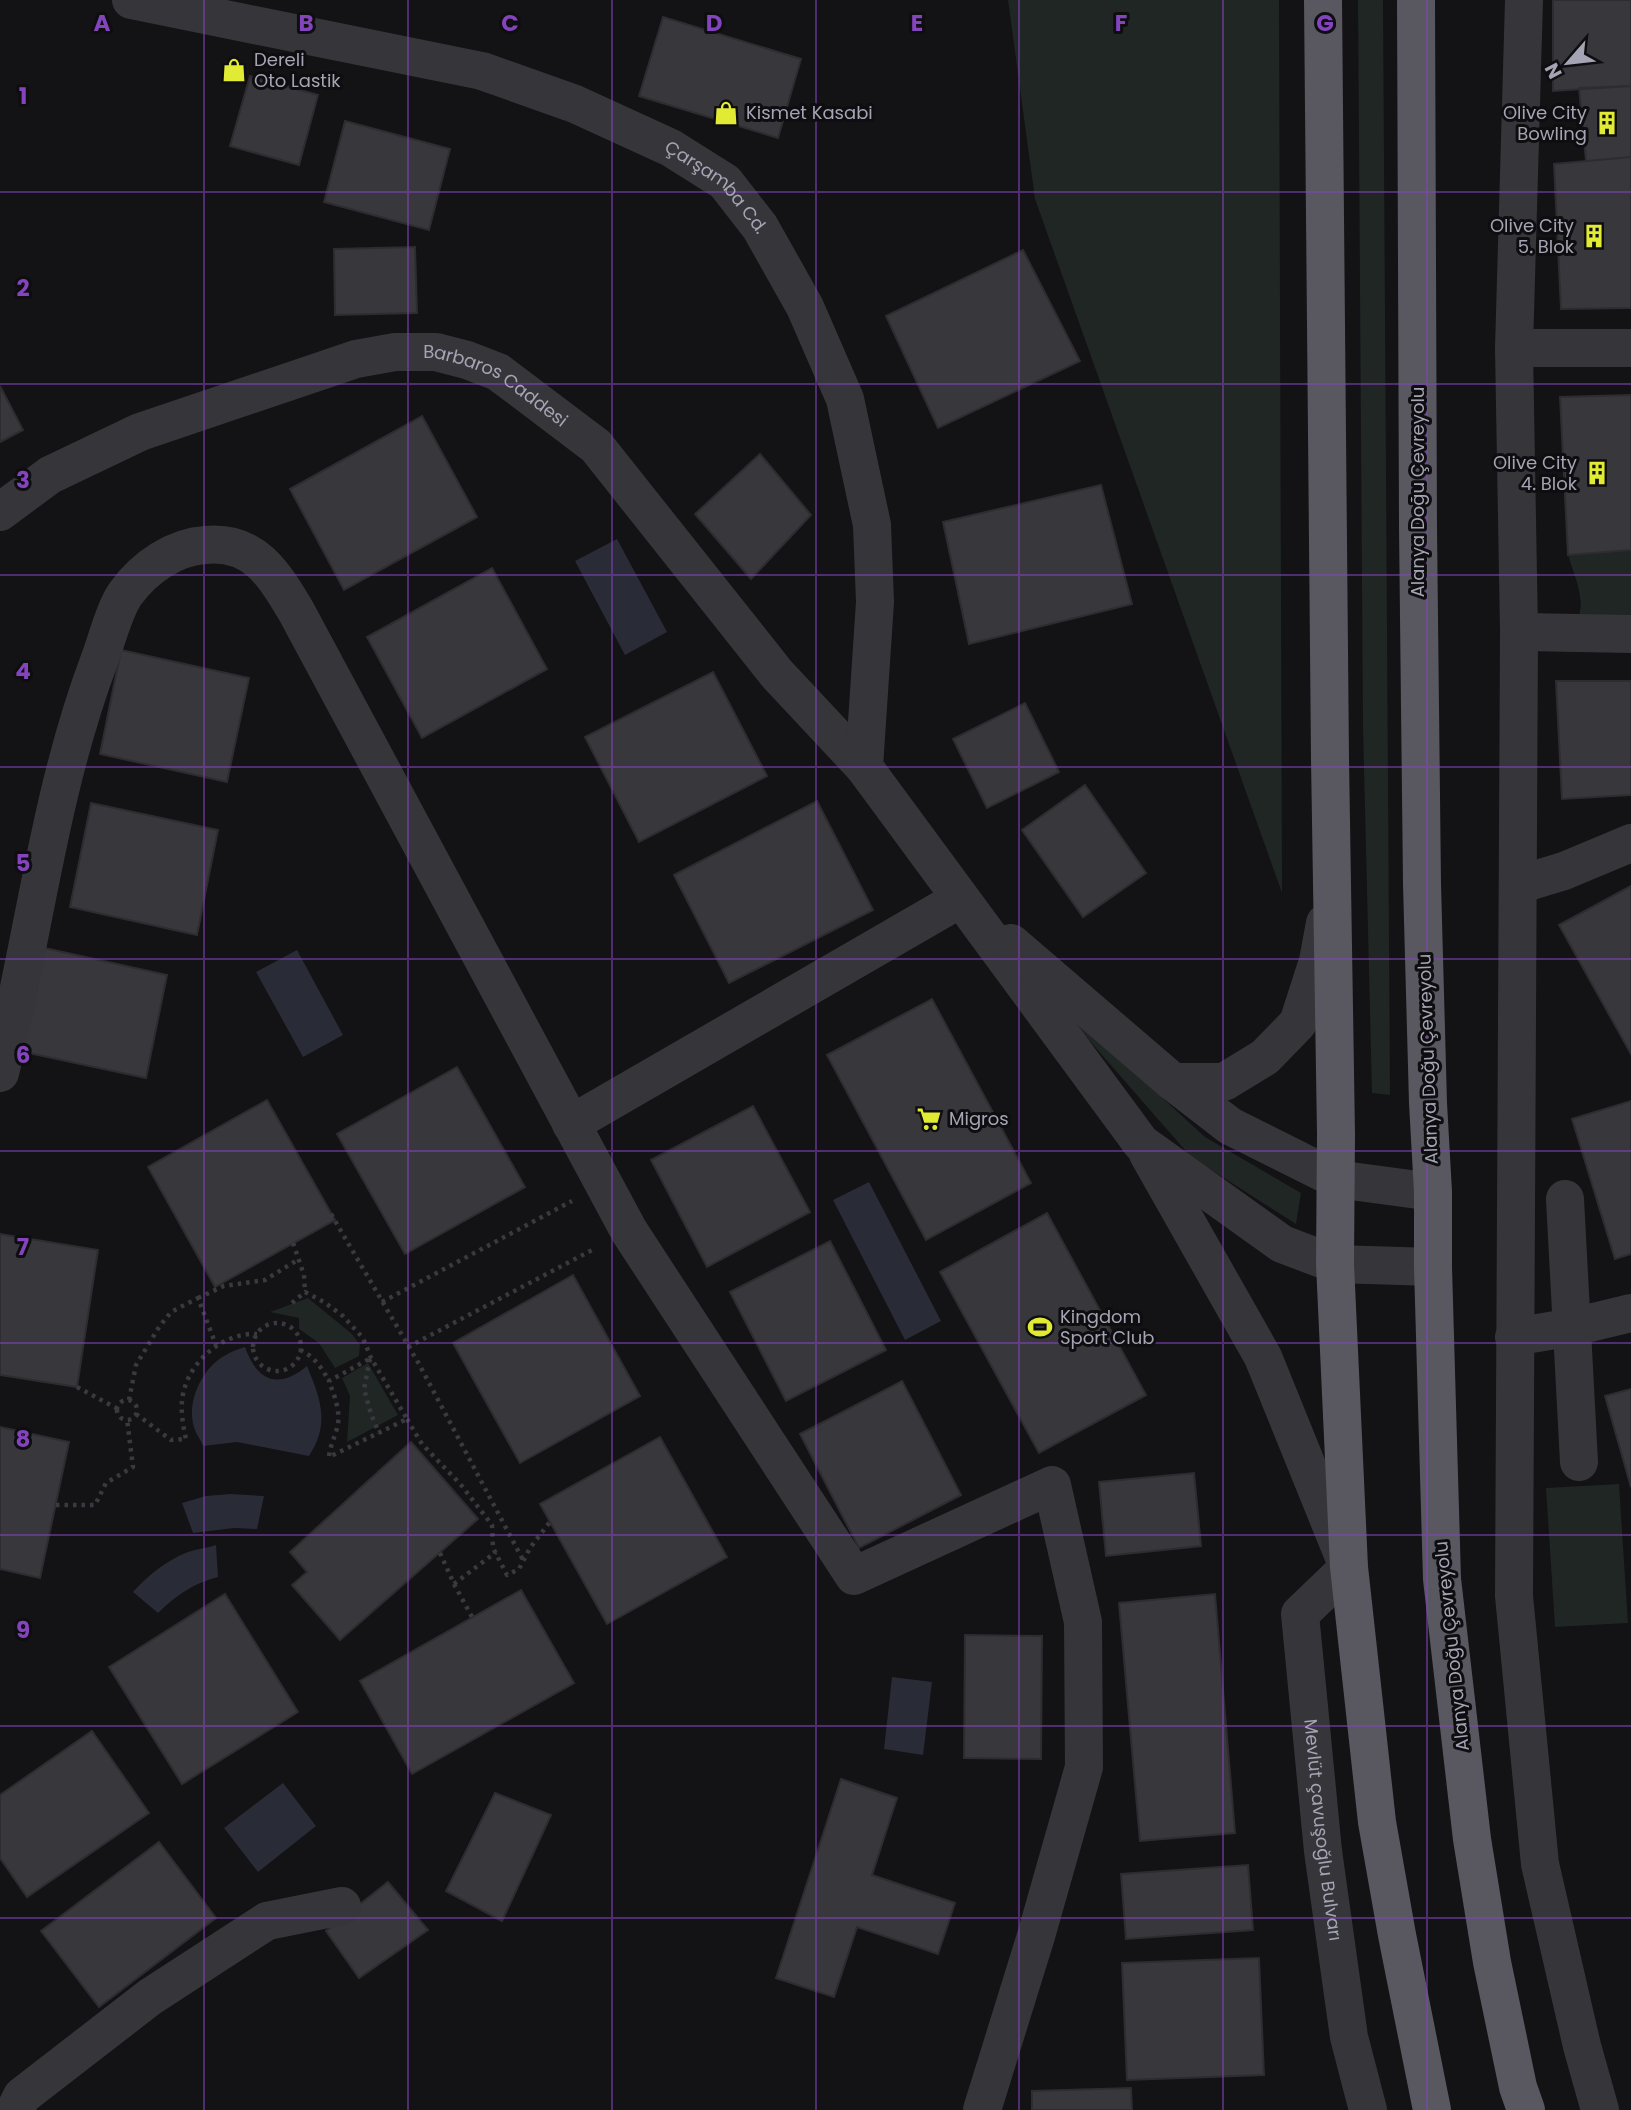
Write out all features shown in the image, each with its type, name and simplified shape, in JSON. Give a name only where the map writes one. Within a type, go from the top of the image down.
[{"type":"highway","points":[[1324,0],[1323,153],[1335,1264],[1349,1567],[1377,1822],[1396,1935],[1432,2110]]},
{"type":"highway","name":"Alanya Doğu Çevreyolu","points":[[1416,0],[1422,856],[1442,1580],[1472,1839],[1485,1921],[1518,2087],[1526,2110]]},
{"type":"street","name":"Çarşamba Cd.","points":[[131,0],[482,71],[575,104],[671,148],[725,182],[760,227],[805,307],[845,399],[872,525],[874,602],[864,768]]},
{"type":"street","points":[[1524,0],[1514,348],[1520,632],[1514,1596],[1540,1864],[1582,2046],[1600,2110]]},
{"type":"street","points":[[1514,348],[1631,348]]},
{"type":"street","name":"Barbaros Caddesi","points":[[0,512],[50,475],[139,432],[356,359],[395,352],[436,352],[498,372],[596,446],[777,674],[864,768],[960,899]]},
{"type":"street","points":[[0,1073],[47,849],[80,710],[124,595],[143,573],[169,555],[197,545],[223,543],[252,555],[274,573],[296,611],[629,1231],[854,1576],[1052,1485],[1083,1622],[1084,1767],[1036,1936],[982,2110]]},
{"type":"street","points":[[1520,632],[1631,634]]},
{"type":"street","points":[[1518,885],[1586,863],[1631,843]]},
{"type":"street","points":[[1173,1082],[1224,1082],[1265,1057],[1298,1023],[1318,961],[1332,883]]},
{"type":"street","points":[[960,899],[1173,1082],[1230,1126],[1336,1179],[1433,1192]]},
{"type":"street","points":[[571,1124],[960,899]]},
{"type":"street","points":[[960,899],[1141,1143],[1263,1357],[1349,1567]]},
{"type":"street","points":[[1141,1143],[1282,1244],[1335,1264],[1433,1267]]},
{"type":"street","points":[[1566,1199],[1579,1462]]},
{"type":"street","points":[[1514,1337],[1573,1328],[1631,1313]]},
{"type":"street","name":"Mevlüt çavuşoğlu Bulvarı","points":[[1349,1567],[1300,1614],[1323,1851],[1349,2037],[1368,2110]]},
{"type":"street","points":[[15,2110],[22,2096],[150,1997],[267,1921],[342,1906]]},
{"type":"path","points":[[382,1302],[604,1184]]},
{"type":"path","points":[[331,1214],[488,1491],[523,1560]]},
{"type":"path","points":[[408,1347],[629,1231]]},
{"type":"path","points":[[293,1243],[304,1275],[305,1292]]},
{"type":"path","points":[[129,1400],[136,1365],[171,1312],[223,1286],[265,1280],[299,1259]]},
{"type":"path","points":[[292,1303],[305,1292]]},
{"type":"path","points":[[305,1292],[343,1316],[363,1338],[371,1358],[422,1444],[462,1486],[492,1525],[496,1552],[508,1575],[519,1569],[550,1522]]},
{"type":"path","points":[[198,1298],[216,1345]]},
{"type":"path","points":[[284,1324],[296,1332],[300,1339],[296,1362],[283,1370],[267,1368],[256,1357],[254,1342],[257,1334],[268,1325],[284,1324]]},
{"type":"path","points":[[136,1414],[170,1440],[186,1439],[182,1421],[182,1398],[189,1378],[201,1359],[216,1345],[238,1336],[257,1334]]},
{"type":"path","points":[[300,1350],[310,1354],[318,1362],[338,1406],[338,1425],[331,1442],[329,1457],[407,1419]]},
{"type":"path","points":[[328,1381],[371,1358]]},
{"type":"path","points":[[371,1358],[364,1389],[379,1433]]},
{"type":"path","points":[[77,1387],[118,1409]]},
{"type":"path","points":[[129,1400],[136,1406],[136,1414],[127,1419],[121,1417],[118,1409],[120,1403],[129,1400]]},
{"type":"path","points":[[55,1505],[95,1505],[106,1483],[133,1467],[127,1419]]},
{"type":"path","points":[[454,1584],[496,1552]]},
{"type":"path","points":[[440,1553],[472,1617]]},
{"type":"shaded area","points":[[1008,0],[1279,0],[1282,893],[1035,199]]},
{"type":"shaded area","points":[[1358,0],[1383,0],[1390,1095],[1372,1093],[1363,728]]},
{"type":"shaded area","points":[[1631,550],[1631,621],[1579,615],[1581,601],[1568,555]]},
{"type":"shaded area","points":[[1047,992],[1205,1137],[1301,1193],[1296,1224],[1191,1157]]},
{"type":"shaded area","points":[[308,1298],[352,1334],[360,1345],[359,1356],[335,1368],[319,1343],[299,1329],[299,1318],[270,1312]]},
{"type":"shaded area","points":[[368,1363],[398,1415],[347,1442],[350,1396],[342,1378]]},
{"type":"shaded area","points":[[1619,1484],[1628,1623],[1555,1627],[1546,1488]]},
{"type":"water","points":[[617,539],[667,632],[625,655],[575,561]]},
{"type":"water","points":[[297,950],[343,1035],[303,1057],[256,972]]},
{"type":"water","points":[[869,1182],[941,1321],[905,1340],[833,1200]]},
{"type":"water","points":[[245,1347],[256,1368],[270,1378],[287,1378],[307,1366],[321,1412],[320,1433],[309,1456],[237,1442],[203,1446],[192,1420],[197,1388],[216,1362]]},
{"type":"water","points":[[206,1496],[264,1496],[257,1529],[234,1528],[193,1533],[182,1503]]},
{"type":"water","points":[[216,1545],[218,1577],[185,1591],[158,1613],[133,1592],[151,1574],[173,1559]]},
{"type":"water","points":[[892,1677],[932,1682],[923,1755],[884,1749]]},
{"type":"water","points":[[283,1783],[316,1826],[258,1872],[224,1828]]},
{"type":"building","points":[[1553,0],[1631,0],[1631,86],[1553,91]]},
{"type":"building","points":[[663,17],[801,59],[778,138],[639,96]]},
{"type":"building","points":[[250,76],[318,95],[299,165],[230,146]]},
{"type":"building","name":"Olive City Bowling","points":[[1631,86],[1631,157],[1586,161],[1579,88]]},
{"type":"building","points":[[345,121],[450,149],[429,230],[324,202]]},
{"type":"building","name":"Olive City 5. Blok","points":[[1631,157],[1631,308],[1561,309],[1554,164]]},
{"type":"building","points":[[415,247],[417,313],[335,315],[334,249]]},
{"type":"building","points":[[1023,250],[1080,361],[938,428],[886,316]]},
{"type":"building","points":[[0,386],[23,430],[0,442]]},
{"type":"building","name":"Olive City 4. Blok","points":[[1631,395],[1631,550],[1568,555],[1560,397]]},
{"type":"building","points":[[422,416],[477,517],[344,590],[290,489]]},
{"type":"building","points":[[760,454],[811,515],[751,579],[695,514]]},
{"type":"building","points":[[1101,485],[1132,604],[969,644],[943,522]]},
{"type":"building","points":[[492,568],[547,669],[422,738],[367,637]]},
{"type":"building","points":[[121,650],[249,678],[227,782],[100,754]]},
{"type":"building","points":[[713,672],[767,776],[639,842],[585,737]]},
{"type":"building","points":[[1556,681],[1631,681],[1631,795],[1562,799]]},
{"type":"building","points":[[1025,703],[1059,772],[987,808],[953,739]]},
{"type":"building","points":[[1085,785],[1146,873],[1083,917],[1022,830]]},
{"type":"building","points":[[817,801],[873,910],[729,983],[674,875]]},
{"type":"building","points":[[91,803],[218,830],[197,935],[70,907]]},
{"type":"building","points":[[1631,886],[1631,1054],[1559,925]]},
{"type":"building","points":[[40,947],[167,975],[146,1078],[19,1051]]},
{"type":"building","name":"Migros","points":[[932,999],[1031,1183],[926,1240],[827,1055]]},
{"type":"building","points":[[457,1067],[525,1187],[405,1254],[337,1134]]},
{"type":"building","points":[[267,1100],[335,1220],[215,1287],[148,1167]]},
{"type":"building","points":[[1631,1101],[1631,1254],[1615,1259],[1572,1119]]},
{"type":"building","points":[[753,1106],[810,1212],[707,1267],[651,1160]]},
{"type":"building","points":[[1047,1213],[1146,1395],[1039,1453],[940,1272]]},
{"type":"building","points":[[0,1234],[98,1250],[77,1387],[0,1375]]},
{"type":"building","points":[[830,1241],[886,1350],[786,1401],[730,1292]]},
{"type":"building","points":[[573,1275],[640,1396],[520,1463],[453,1343]]},
{"type":"building","points":[[902,1381],[961,1495],[859,1548],[800,1434]]},
{"type":"building","points":[[1631,1389],[1631,1487],[1605,1396]]},
{"type":"building","points":[[0,1427],[69,1442],[40,1578],[0,1569]]},
{"type":"building","points":[[660,1437],[727,1557],[607,1624],[540,1504]]},
{"type":"building","points":[[411,1442],[478,1519],[340,1640],[292,1585],[307,1572],[290,1552]]},
{"type":"building","points":[[1194,1473],[1201,1546],[1106,1556],[1099,1482]]},
{"type":"building","points":[[521,1590],[574,1683],[412,1774],[360,1681]]},
{"type":"building","points":[[225,1594],[298,1712],[182,1784],[109,1667]]},
{"type":"building","points":[[1215,1594],[1235,1833],[1140,1841],[1119,1603]]},
{"type":"building","points":[[965,1635],[1042,1636],[1041,1759],[964,1758]]},
{"type":"building","points":[[92,1731],[149,1813],[27,1897],[0,1858],[0,1795]]},
{"type":"building","points":[[841,1779],[897,1798],[872,1875],[955,1903],[938,1954],[857,1927],[834,1997],[776,1978]]},
{"type":"building","points":[[495,1793],[551,1815],[502,1921],[446,1891]]},
{"type":"building","points":[[159,1842],[216,1918],[99,2007],[41,1931]]},
{"type":"building","points":[[1248,1865],[1253,1930],[1126,1939],[1121,1874]]},
{"type":"building","points":[[388,1882],[428,1930],[359,1978],[326,1931]]},
{"type":"building","points":[[1259,1958],[1264,2075],[1127,2080],[1122,1963]]},
{"type":"building","points":[[1131,2088],[1132,2110],[1032,2110],[1032,2091]]},
{"type":"place","name":"Dereli Oto Lastik","points":[[234,70]]},
{"type":"place","name":"Kismet Kasabi","points":[[726,113]]},
{"type":"place","name":"Olive City Bowling","points":[[1607,123]]},
{"type":"place","name":"Olive City 5. Blok","points":[[1594,236]]},
{"type":"place","name":"Olive City 4. Blok","points":[[1597,473]]},
{"type":"place","name":"Migros","points":[[929,1119]]},
{"type":"place","name":"Kingdom Sport Club","points":[[1040,1327]]}]
